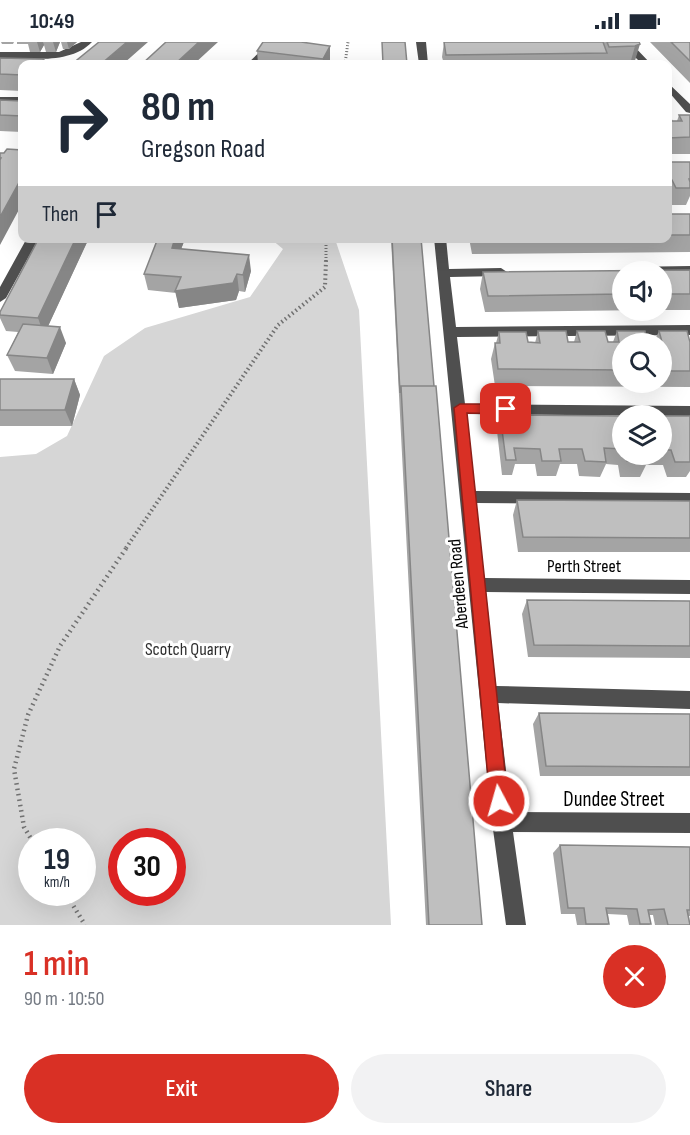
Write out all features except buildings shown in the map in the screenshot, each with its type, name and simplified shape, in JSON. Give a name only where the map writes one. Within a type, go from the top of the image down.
[{"type":"street","points":[[0,55],[61,55],[77,50],[87,42]]},
{"type":"street","points":[[255,60],[275,42]]},
{"type":"street","points":[[422,42],[424,60]]},
{"type":"street","points":[[625,42],[643,60]]},
{"type":"street","points":[[672,90],[690,110]]},
{"type":"street","points":[[0,100],[18,100]]},
{"type":"street","points":[[0,298],[30,243]]},
{"type":"street","name":"Aberdeen Road","points":[[441,243],[460,408],[502,822],[516,925]]},
{"type":"street","points":[[608,271],[690,270]]},
{"type":"street","points":[[444,273],[514,272]]},
{"type":"street","points":[[451,332],[690,330]]},
{"type":"street","points":[[460,408],[690,411]]},
{"type":"street","points":[[469,497],[690,499]]},
{"type":"street","name":"Perth Street","points":[[478,585],[690,587]]},
{"type":"street","points":[[488,694],[690,700]]},
{"type":"street","name":"Dundee Street","points":[[502,822],[690,823]]},
{"type":"path","points":[[346,60],[348,42]]},
{"type":"path","points":[[25,828],[14,769],[28,715],[60,646],[278,325],[325,287],[326,243]]},
{"type":"path","points":[[73,906],[85,925]]},
{"type":"green space","name":"Scotch Quarry","points":[[276,243],[336,243],[359,310],[391,925],[0,925],[0,457],[36,454],[67,436],[104,356],[145,328],[250,297],[283,249]]},
{"type":"route","points":[[499,801],[460,408],[506,409]]}]
